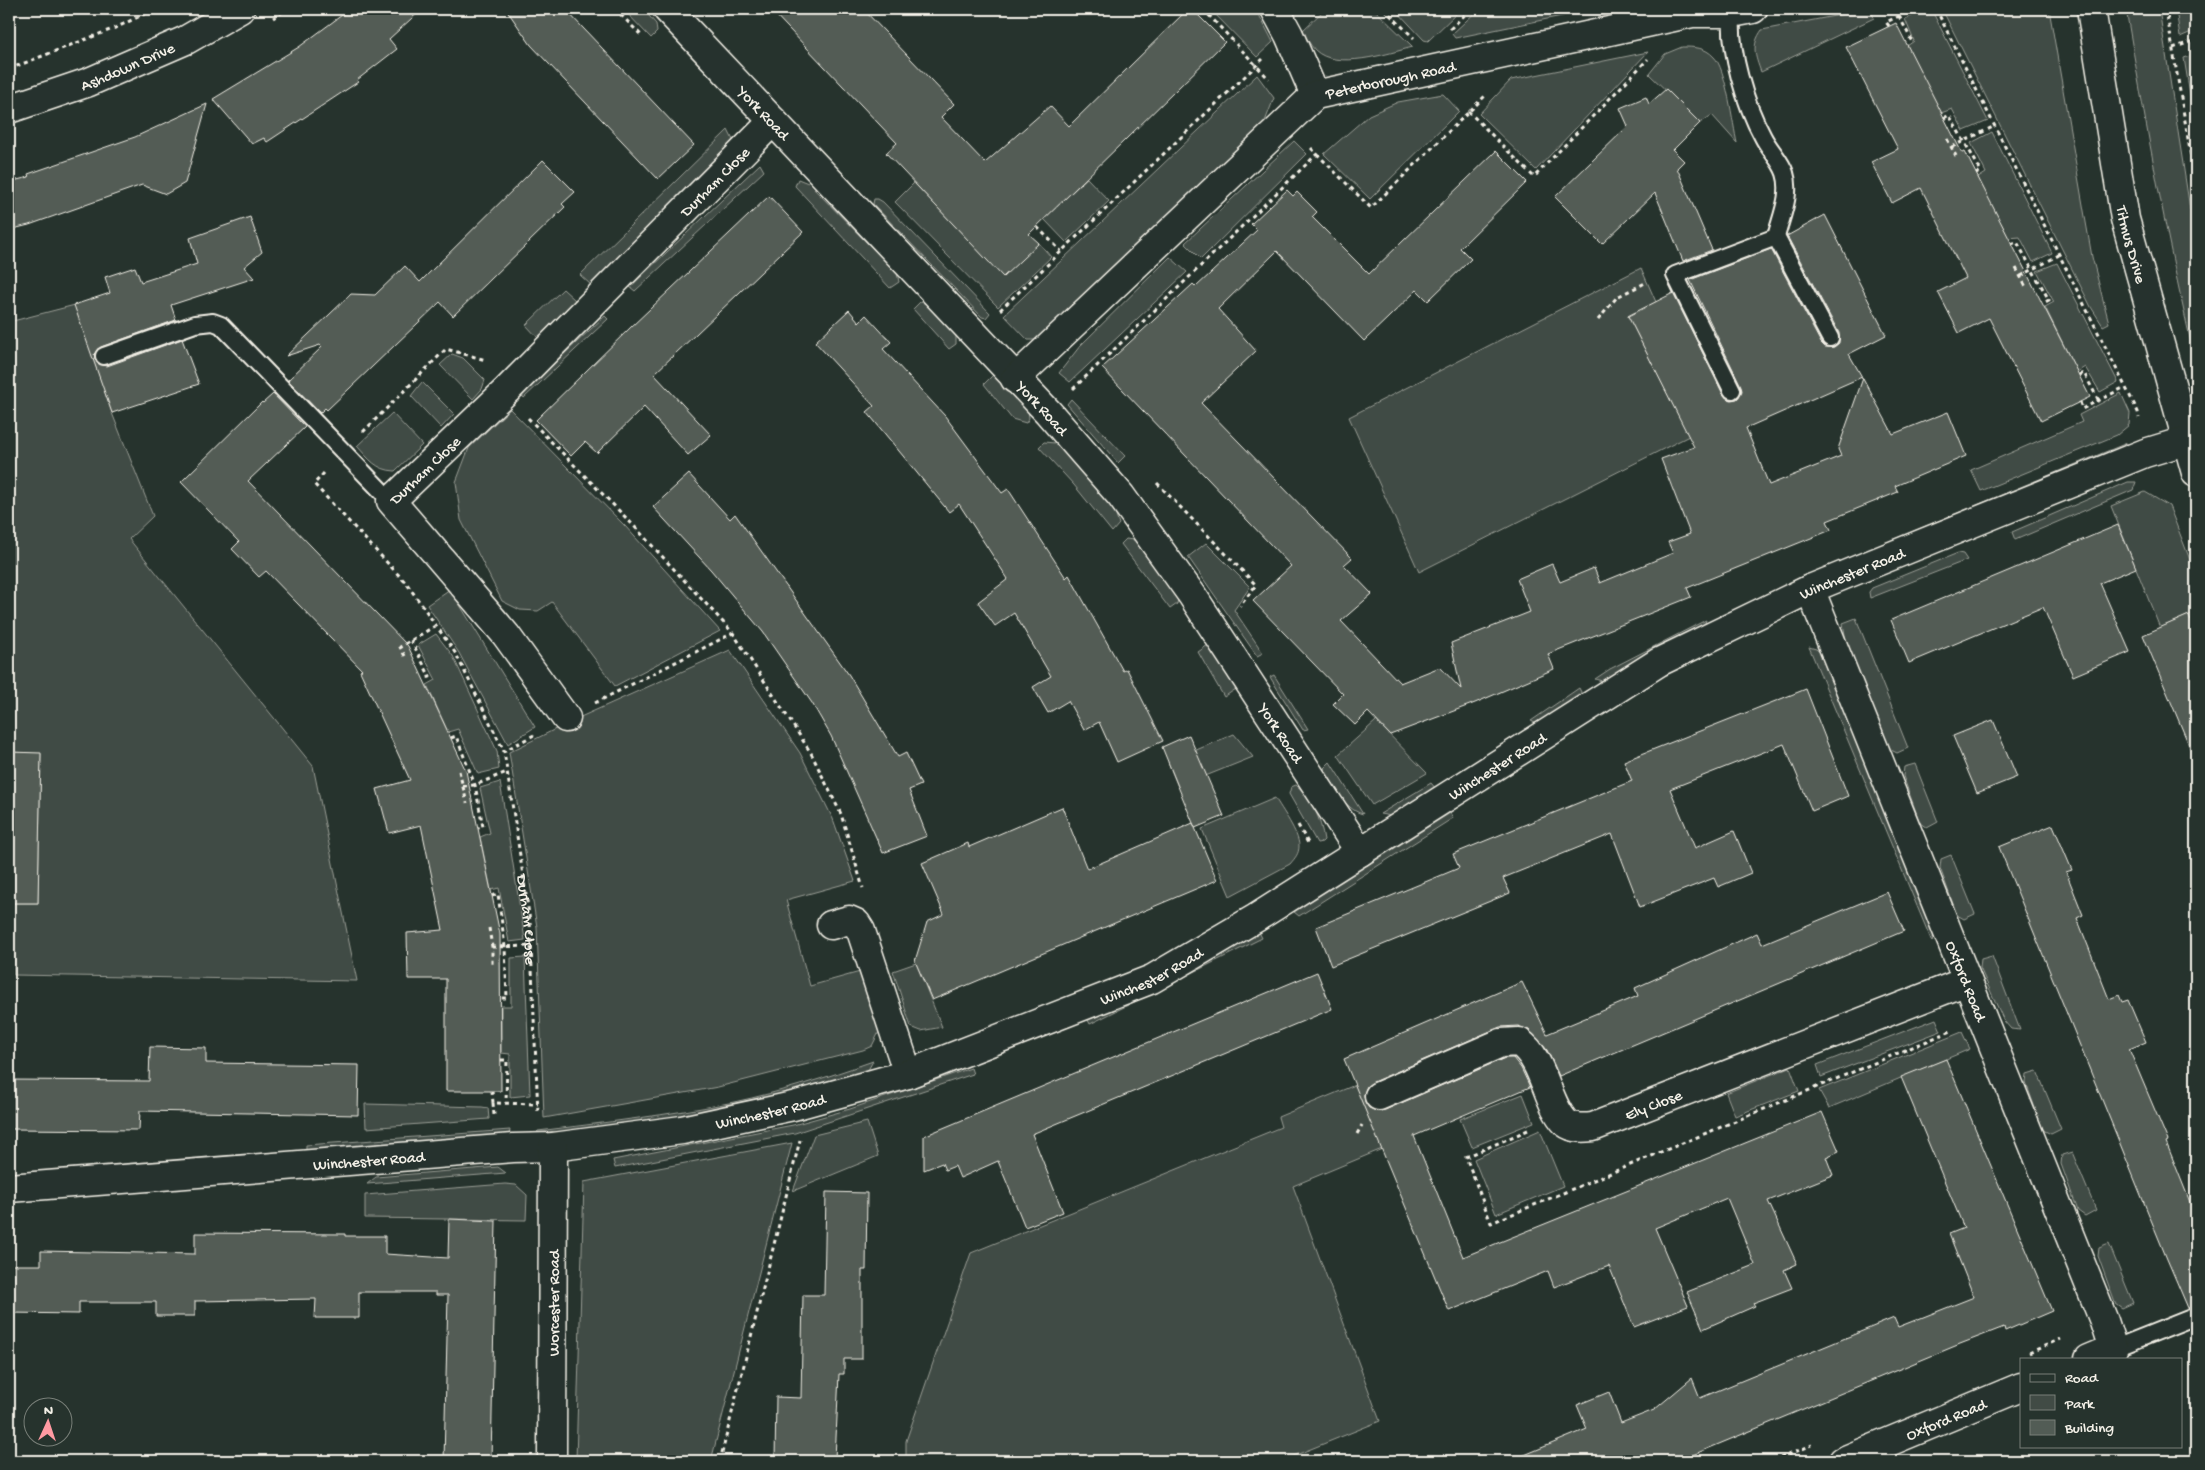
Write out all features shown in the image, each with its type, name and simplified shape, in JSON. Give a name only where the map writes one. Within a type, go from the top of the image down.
[{"type":"street","name":"Ashdown Drive","points":[[9,109],[89,82],[186,40],[240,9]]},
{"type":"street","name":"York Road","points":[[667,9],[1048,412],[1121,496],[1186,587],[1360,852]]},
{"type":"street","points":[[1276,9],[1289,34],[1315,95]]},
{"type":"street","name":"Titmus Drive","points":[[2091,9],[2125,219],[2196,473]]},
{"type":"street","name":"Peterborough Road","points":[[1015,379],[1315,95],[1692,14],[1743,11]]},
{"type":"street","name":"Durham Close","points":[[566,718],[506,635],[391,502],[507,390],[773,122]]},
{"type":"street","name":"Winchester Road","points":[[9,1188],[553,1146],[682,1130],[793,1106],[908,1074],[1152,979],[1256,918],[1659,662],[1810,589],[2145,453],[2188,440]]},
{"type":"street","name":"Oxford Road","points":[[1810,589],[2100,1312],[2101,1354]]},
{"type":"street","points":[[844,924],[867,944],[908,1074]]},
{"type":"street","name":"Ely Close","points":[[1379,1096],[1501,1043],[1519,1042],[1532,1054],[1560,1115],[1568,1124],[1580,1128],[1593,1127],[1967,981]]},
{"type":"street","name":"Worcester Road","points":[[552,1461],[553,1146]]},
{"type":"street","name":"Oxford Road","points":[[1843,1461],[2020,1387]]},
{"type":"lane","points":[[1743,11],[1730,31],[1754,120],[1785,174],[1787,202],[1776,237],[1830,338]]},
{"type":"lane","points":[[1732,390],[1675,275],[1776,237]]},
{"type":"lane","points":[[104,356],[195,324],[204,322],[221,325],[391,502]]},
{"type":"lane","points":[[2101,1354],[2196,1316]]},
{"type":"path","points":[[9,69],[115,28],[155,9]]},
{"type":"path","points":[[615,9],[641,36]]},
{"type":"path","points":[[1203,9],[1257,65],[1279,91],[1287,123],[1371,208],[1489,92]]},
{"type":"path","points":[[1384,9],[1420,43]]},
{"type":"path","points":[[1446,32],[1471,9]]},
{"type":"path","points":[[1889,26],[1886,22],[1915,9]]},
{"type":"path","points":[[1936,9],[2138,412],[2145,453]]},
{"type":"path","points":[[2166,9],[2196,186]]},
{"type":"path","points":[[1898,16],[1911,39],[1906,42]]},
{"type":"path","points":[[974,335],[1289,34]]},
{"type":"path","points":[[2173,48],[2196,40]]},
{"type":"path","points":[[1468,111],[1534,176],[1651,56]]},
{"type":"path","points":[[1944,118],[1949,115],[1965,141],[1981,171],[1976,174]]},
{"type":"path","points":[[1952,147],[1995,126]]},
{"type":"path","points":[[1947,140],[1956,156]]},
{"type":"path","points":[[1048,412],[1318,154]]},
{"type":"path","points":[[1037,227],[1061,251]]},
{"type":"path","points":[[2012,244],[2017,242],[2049,300],[2043,303]]},
{"type":"path","points":[[2021,276],[2060,256]]},
{"type":"path","points":[[2016,268],[2026,287]]},
{"type":"path","points":[[1598,320],[1617,297],[1647,282],[1675,275]]},
{"type":"path","points":[[486,360],[519,409],[634,526],[733,633],[811,754],[841,814],[866,899],[866,909],[844,924]]},
{"type":"path","points":[[2079,375],[2084,373],[2099,400]]},
{"type":"path","points":[[2080,402],[2082,409],[2125,387]]},
{"type":"path","points":[[405,656],[400,647],[435,626]]},
{"type":"path","name":"Durham Close","points":[[513,1148],[539,1123],[530,921],[504,750],[733,633]]},
{"type":"path","points":[[411,640],[430,677],[424,678]]},
{"type":"path","points":[[451,738],[456,736],[475,785],[484,827],[478,828]]},
{"type":"path","points":[[459,771],[467,803]]},
{"type":"path","points":[[463,786],[475,785],[507,772]]},
{"type":"path","points":[[1296,822],[1316,856],[1336,867]]},
{"type":"path","points":[[492,896],[498,894],[505,947],[507,998],[501,998]]},
{"type":"path","points":[[489,928],[492,965]]},
{"type":"path","points":[[492,947],[531,946]]},
{"type":"path","points":[[501,1060],[506,1060],[506,1103]]},
{"type":"path","points":[[492,1091],[494,1103],[538,1104]]},
{"type":"path","points":[[720,1461],[802,1134],[793,1106]]},
{"type":"green space","points":[[623,9],[643,9],[656,24],[657,32],[651,38]]},
{"type":"green space","points":[[1210,9],[1256,9],[1273,42],[1257,57]]},
{"type":"green space","points":[[1325,9],[1374,9],[1413,47],[1363,59],[1336,59],[1324,56],[1313,48],[1302,31]]},
{"type":"green space","points":[[1395,9],[1461,9],[1428,41],[1424,40]]},
{"type":"green space","points":[[1479,9],[1596,9],[1455,38],[1452,34]]},
{"type":"green space","points":[[1871,9],[1874,18],[1761,72],[1755,46],[1762,30]]},
{"type":"green space","points":[[1931,9],[1988,121],[1964,131],[1952,109],[1941,113],[1907,46],[1914,41],[1905,19]]},
{"type":"green space","points":[[1942,9],[2049,9],[2092,257],[2109,323],[2103,326],[2091,307]]},
{"type":"green space","points":[[2126,9],[2159,9],[2190,209],[2196,232],[2196,364],[2158,187]]},
{"type":"green space","points":[[2176,9],[2196,9],[2196,30],[2180,37]]},
{"type":"green space","points":[[1682,47],[1703,49],[1711,54],[1718,63],[1725,84],[1737,143],[1712,115],[1700,123],[1649,74],[1665,54]]},
{"type":"green space","points":[[1648,52],[1536,170],[1479,114],[1511,80]]},
{"type":"green space","points":[[2196,54],[2196,130],[2184,58]]},
{"type":"green space","points":[[1257,75],[1274,98],[1264,124],[1037,340],[1028,340],[1004,315]]},
{"type":"green space","points":[[1443,94],[1459,111],[1370,199],[1324,154],[1369,115],[1398,102]]},
{"type":"green space","points":[[728,130],[734,142],[724,158],[591,285],[580,275]]},
{"type":"green space","points":[[1992,132],[2052,253],[2033,262],[2020,237],[2008,238],[1978,178],[1986,173],[1971,143]]},
{"type":"green space","points":[[1294,141],[1307,154],[1201,259],[1185,243]]},
{"type":"green space","points":[[760,164],[764,171],[635,291],[630,287]]},
{"type":"green space","points":[[1087,178],[1109,201],[1066,242],[1044,219]]},
{"type":"green space","points":[[798,179],[808,183],[897,273],[899,282],[890,288],[795,186]]},
{"type":"green space","points":[[914,183],[1003,276],[1039,243],[1051,257],[998,307],[895,202]]},
{"type":"green space","points":[[874,199],[883,202],[990,313],[986,318],[982,317],[873,204]]},
{"type":"green space","points":[[1170,257],[1187,272],[1070,382],[1059,373],[1080,346]]},
{"type":"green space","points":[[2057,263],[2118,382],[2100,392],[2085,367],[2077,372],[2045,307],[2054,302],[2037,271]]},
{"type":"green space","points":[[1641,268],[1656,302],[1628,316],[1689,436],[1419,572],[1349,417]]},
{"type":"green space","points":[[563,289],[575,300],[538,338],[526,325]]},
{"type":"green space","points":[[920,302],[929,304],[956,335],[956,344],[949,349],[913,309]]},
{"type":"green space","points":[[75,305],[112,413],[153,516],[129,539],[313,766],[357,981],[14,975],[13,903],[38,903],[41,754],[9,752],[9,322]]},
{"type":"green space","points":[[605,316],[608,319],[524,398],[521,394]]},
{"type":"green space","points":[[452,354],[463,358],[485,380],[482,389],[473,399],[440,365]]},
{"type":"green space","points":[[993,375],[1028,410],[1029,418],[1026,423],[1012,419],[984,384]]},
{"type":"green space","points":[[422,382],[454,414],[441,428],[411,396]]},
{"type":"green space","points":[[2121,393],[2130,413],[2129,425],[2117,435],[1981,491],[1971,470],[2082,422],[2079,415]]},
{"type":"green space","points":[[1071,399],[1125,456],[1118,463],[1067,404]]},
{"type":"green space","points":[[510,409],[625,526],[720,631],[615,686],[552,602],[538,611],[520,610],[502,601],[461,520],[456,482],[469,448]]},
{"type":"green space","points":[[392,413],[422,445],[395,471],[378,466],[357,446]]},
{"type":"green space","points":[[1044,442],[1055,443],[1070,456],[1114,509],[1119,524],[1112,532],[1074,485],[1039,447]]},
{"type":"green space","points":[[2127,443],[2128,449],[1870,555],[1863,552]]},
{"type":"green space","points":[[2128,482],[2136,482],[2133,490],[2015,540],[2012,532]]},
{"type":"green space","points":[[2145,492],[2169,506],[2196,575],[2196,612],[2160,628],[2111,506]]},
{"type":"green space","points":[[1126,539],[1140,541],[1178,599],[1177,604],[1170,609],[1121,544]]},
{"type":"green space","points":[[1206,543],[1250,587],[1234,610],[1263,653],[1257,656],[1188,557]]},
{"type":"green space","points":[[1958,553],[1963,554],[1967,560],[1870,598],[1869,592],[1872,588]]},
{"type":"green space","points":[[450,589],[535,727],[508,744],[459,653],[427,605]]},
{"type":"green space","points":[[1856,618],[1908,748],[1897,753],[1889,749],[1846,641],[1843,623]]},
{"type":"green space","points":[[1706,620],[1704,626],[1609,679],[1602,681],[1595,679],[1610,669]]},
{"type":"green space","points":[[436,634],[453,656],[497,751],[499,769],[478,774],[458,729],[448,732],[427,685],[436,680],[418,645]]},
{"type":"green space","points":[[1208,645],[1235,685],[1236,689],[1224,697],[1198,652]]},
{"type":"green space","points":[[1809,647],[1816,649],[1823,655],[1934,934],[1932,942]]},
{"type":"green space","points":[[730,650],[800,753],[833,819],[855,881],[786,900],[810,986],[860,972],[879,1032],[872,1046],[863,1050],[718,1087],[544,1118],[537,927],[509,752],[576,719]]},
{"type":"green space","points":[[1274,675],[1308,729],[1303,730],[1270,677]]},
{"type":"green space","points":[[1579,688],[1581,692],[1580,697],[1541,724],[1531,721]]},
{"type":"green space","points":[[1376,721],[1427,773],[1372,805],[1338,755]]},
{"type":"green space","points":[[1234,734],[1253,757],[1178,787],[1168,762]]},
{"type":"green space","points":[[1330,762],[1363,814],[1350,807],[1340,796],[1324,768]]},
{"type":"green space","points":[[1915,764],[1938,822],[1927,828],[1920,823],[1903,776],[1904,767]]},
{"type":"green space","points":[[500,782],[525,940],[509,942],[499,888],[491,890],[480,837],[490,833],[480,788]]},
{"type":"green space","points":[[1431,783],[1436,789],[1391,816],[1380,814]]},
{"type":"green space","points":[[1296,785],[1307,796],[1315,810],[1323,832],[1324,840],[1322,842],[1317,843],[1289,794],[1291,787]]},
{"type":"green space","points":[[1275,798],[1296,835],[1299,846],[1297,854],[1290,864],[1230,896],[1202,829]]},
{"type":"green space","points":[[1450,813],[1453,818],[1299,916],[1294,912]]},
{"type":"green space","points":[[1951,855],[1975,914],[1964,919],[1957,915],[1940,868],[1941,859]]},
{"type":"green space","points":[[1259,932],[1262,938],[1090,1024],[1088,1020],[1137,997]]},
{"type":"green space","points":[[1992,956],[2020,1030],[2011,1029],[2004,1021],[1980,968],[1981,959]]},
{"type":"green space","points":[[525,957],[530,1095],[510,1097],[510,1054],[501,1053],[501,1006],[511,1006],[511,958]]},
{"type":"green space","points":[[916,963],[942,1027],[921,1031],[911,1027],[893,971]]},
{"type":"green space","points":[[1936,1019],[1941,1031],[1821,1077],[1817,1065]]},
{"type":"green space","points":[[1962,1032],[1970,1049],[1829,1108],[1819,1090]]},
{"type":"green space","points":[[873,1061],[868,1070],[827,1084],[745,1105],[618,1127],[533,1138],[538,1131],[661,1115],[752,1098],[804,1084]]},
{"type":"green space","points":[[1790,1067],[1799,1091],[1735,1116],[1726,1093]]},
{"type":"green space","points":[[971,1068],[973,1074],[795,1133],[615,1168],[613,1160],[793,1125],[850,1109]]},
{"type":"green space","points":[[2037,1071],[2061,1129],[2051,1134],[2043,1130],[2026,1083],[2027,1074]]},
{"type":"green space","points":[[1355,1085],[1382,1149],[1293,1186],[1380,1421],[1281,1461],[906,1461],[906,1441],[971,1253],[1281,1127],[1278,1117]]},
{"type":"green space","points":[[1523,1094],[1534,1122],[1472,1147],[1460,1119]]},
{"type":"green space","points":[[365,1104],[482,1107],[488,1108],[489,1119],[366,1128]]},
{"type":"green space","points":[[867,1122],[878,1156],[793,1191],[814,1135]]},
{"type":"green space","points":[[510,1130],[509,1136],[306,1151],[306,1145]]},
{"type":"green space","points":[[1540,1130],[1563,1186],[1496,1214],[1474,1159]]},
{"type":"green space","points":[[792,1143],[711,1461],[576,1461],[584,1182]]},
{"type":"green space","points":[[2072,1152],[2096,1210],[2085,1216],[2078,1211],[2061,1164],[2062,1155]]},
{"type":"green space","points":[[498,1167],[506,1173],[367,1184],[376,1177]]},
{"type":"green space","points":[[505,1184],[516,1185],[527,1195],[526,1220],[365,1218],[365,1195]]},
{"type":"green space","points":[[2109,1244],[2133,1303],[2122,1308],[2115,1303],[2098,1256],[2099,1248]]},
{"type":"building","points":[[350,9],[422,9],[389,39],[397,49],[357,80],[358,82],[267,142],[264,138],[252,144],[213,99],[299,47]]},
{"type":"building","points":[[506,9],[565,9],[694,145],[658,179],[531,45]]},
{"type":"building","points":[[770,9],[863,9],[954,104],[941,117],[985,163],[1050,106],[1069,126],[1188,9],[1192,9],[1225,42],[1029,234],[1039,243],[1003,277],[886,153],[897,143]]},
{"type":"building","points":[[1896,23],[1962,153],[1965,152],[2090,397],[2041,421],[1989,318],[1959,333],[1938,292],[1966,278],[1921,188],[1892,203],[1871,162],[1898,149],[1846,47]]},
{"type":"building","points":[[1666,89],[1700,123],[1673,150],[1684,161],[1677,168],[1712,250],[1683,261],[1655,193],[1602,244],[1555,197],[1628,126],[1620,108],[1646,97],[1649,104]]},
{"type":"building","points":[[207,104],[185,183],[166,194],[142,185],[29,225],[9,230],[9,182],[29,177],[28,174],[135,137]]},
{"type":"building","points":[[1496,151],[1527,182],[1460,248],[1471,259],[1428,301],[1417,290],[1364,341],[1277,251],[1218,309],[1256,351],[1201,403],[1352,558],[1344,565],[1372,594],[1341,621],[1400,683],[1440,667],[1461,689],[1451,643],[1530,612],[1517,579],[1552,564],[1560,582],[1594,568],[1600,583],[1673,553],[1668,542],[1690,534],[1661,459],[1694,447],[1628,316],[1673,293],[1723,394],[1731,400],[1737,399],[1742,391],[1741,386],[1690,280],[1771,249],[1821,343],[1825,347],[1834,347],[1839,343],[1839,333],[1787,236],[1825,215],[1886,335],[1849,354],[1862,377],[1746,428],[1769,485],[1841,456],[1838,449],[1863,378],[1893,434],[1948,412],[1966,456],[1895,486],[1898,492],[1827,521],[1831,530],[1687,588],[1691,597],[1548,654],[1554,669],[1475,703],[1390,735],[1368,712],[1355,725],[1333,704],[1343,694],[1253,601],[1291,566],[1102,368],[1193,284],[1196,287],[1257,230],[1251,224],[1287,190],[1293,196],[1297,192],[1317,212],[1312,217],[1369,274]]},
{"type":"building","points":[[543,160],[575,192],[562,204],[565,207],[453,316],[440,302],[327,410],[325,408],[320,413],[288,380],[322,347],[320,345],[286,356],[351,294],[375,295],[405,266],[420,282]]},
{"type":"building","points":[[769,196],[803,232],[654,374],[711,435],[688,455],[644,407],[597,453],[585,442],[571,456],[536,420]]},
{"type":"building","points":[[250,217],[262,252],[244,267],[254,278],[171,305],[176,320],[101,347],[94,354],[97,363],[107,366],[182,339],[199,384],[112,413],[74,305],[110,293],[105,277],[135,267],[141,282],[197,264],[190,238]]},
{"type":"building","points":[[849,310],[859,322],[866,315],[891,342],[883,349],[945,416],[1002,493],[1008,489],[1066,578],[1069,575],[1123,671],[1127,669],[1163,741],[1117,762],[1099,722],[1084,730],[1068,701],[1048,713],[1033,687],[1051,676],[1014,613],[995,626],[978,602],[1008,579],[959,504],[949,512],[867,412],[874,406],[815,342]]},
{"type":"building","points":[[273,394],[305,427],[248,481],[408,646],[466,771],[500,934],[501,1091],[446,1091],[446,979],[408,979],[407,933],[443,930],[421,825],[389,833],[377,789],[410,780],[360,671],[362,670],[266,571],[259,577],[232,549],[239,542],[181,482],[262,402]]},
{"type":"building","points":[[689,474],[730,519],[735,514],[849,675],[898,757],[906,753],[921,785],[909,790],[927,836],[883,853],[831,736],[812,703],[763,632],[711,570],[653,507]]},
{"type":"building","points":[[2118,525],[2136,568],[2100,583],[2130,652],[2073,676],[2043,607],[1909,663],[1891,620]]},
{"type":"building","points":[[2189,615],[2196,634],[2196,762],[2143,635]]},
{"type":"building","points":[[1806,689],[1848,796],[1812,811],[1784,744],[1670,789],[1695,848],[1734,831],[1751,873],[1718,887],[1714,878],[1640,907],[1612,834],[1503,878],[1510,893],[1331,966],[1316,927],[1459,868],[1453,854],[1632,781],[1624,761]]},
{"type":"building","points":[[1993,720],[2017,777],[1977,793],[1953,736]]},
{"type":"building","points":[[1189,735],[1224,816],[1195,828],[1162,747]]},
{"type":"building","points":[[10,752],[41,753],[38,903],[9,903]]},
{"type":"building","points":[[1062,807],[1087,869],[1193,823],[1217,880],[932,1000],[915,961],[927,922],[944,914],[922,863],[968,843],[969,847]]},
{"type":"building","points":[[2053,825],[2072,870],[2066,872],[2083,915],[2077,918],[2109,999],[2119,995],[2122,1002],[2128,1000],[2146,1042],[2129,1049],[2168,1141],[2166,1142],[2196,1217],[2196,1306],[2188,1308],[1999,847]]},
{"type":"building","points":[[1887,892],[1904,931],[1559,1076],[1547,1050],[1529,1030],[1518,1026],[1500,1027],[1373,1082],[1367,1086],[1364,1094],[1365,1102],[1369,1108],[1377,1111],[1385,1110],[1505,1058],[1513,1058],[1521,1068],[1530,1087],[1414,1136],[1463,1257],[1822,1112],[1839,1151],[1826,1157],[1833,1175],[1768,1201],[1797,1264],[1784,1270],[1792,1288],[1753,1303],[1755,1306],[1703,1329],[1687,1292],[1755,1265],[1727,1198],[1655,1228],[1688,1306],[1634,1327],[1609,1266],[1554,1287],[1548,1271],[1449,1311],[1344,1059],[1522,982],[1547,1034],[1638,996],[1635,988],[1757,933],[1762,944]]},
{"type":"building","points":[[1317,972],[1332,1009],[1032,1134],[1063,1212],[1025,1227],[998,1161],[960,1178],[955,1166],[945,1170],[942,1163],[924,1170],[924,1136]]},
{"type":"building","points":[[150,1047],[206,1048],[206,1063],[359,1065],[358,1115],[140,1111],[139,1130],[9,1129],[9,1080],[149,1081]]},
{"type":"building","points":[[1946,1059],[2052,1311],[2005,1331],[2004,1327],[1960,1344],[1678,1461],[1510,1461],[1587,1429],[1577,1405],[1609,1392],[1621,1423],[1654,1410],[1692,1378],[1700,1398],[1894,1318],[1898,1327],[1974,1297],[1949,1234],[1964,1228],[1901,1077]]},
{"type":"building","points":[[826,1192],[867,1193],[866,1270],[862,1270],[862,1359],[844,1359],[844,1374],[839,1374],[835,1459],[775,1461],[776,1397],[801,1398],[803,1295],[824,1295]]},
{"type":"building","points":[[449,1219],[496,1221],[491,1461],[444,1461],[448,1295],[436,1295],[436,1292],[359,1292],[359,1318],[315,1318],[316,1299],[195,1301],[195,1316],[156,1316],[156,1302],[79,1302],[79,1314],[9,1313],[9,1265],[41,1265],[41,1251],[195,1254],[195,1233],[345,1234],[345,1236],[385,1236],[385,1254],[448,1258]]}]
